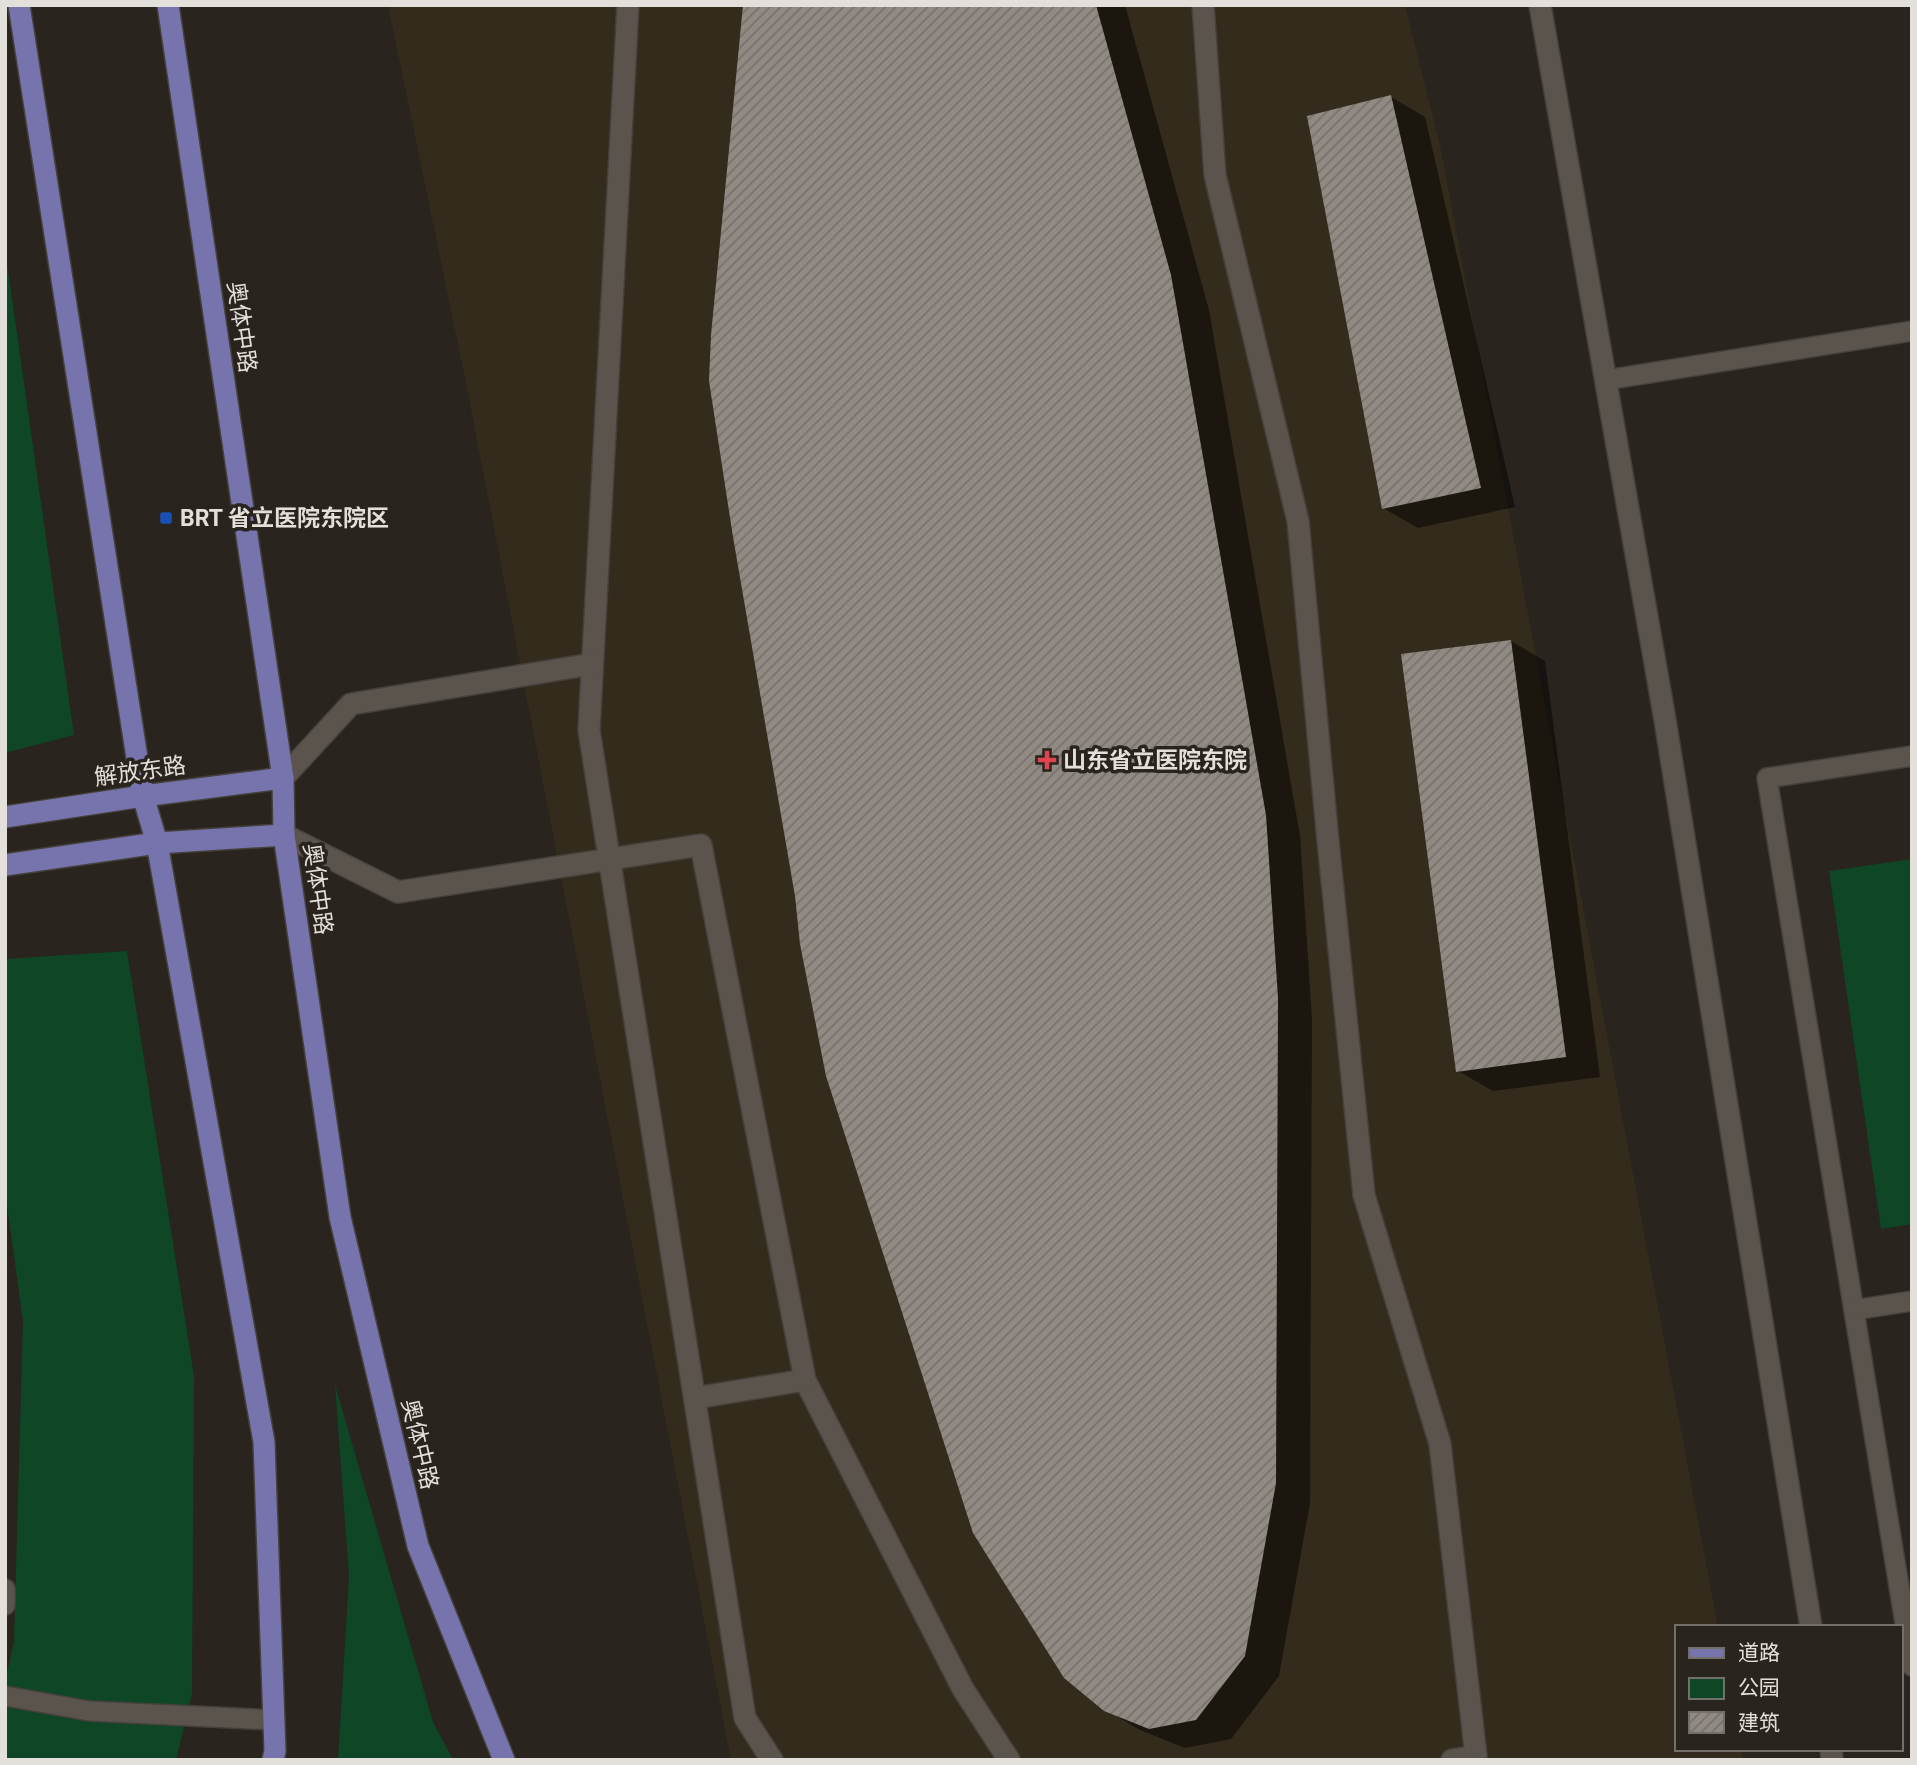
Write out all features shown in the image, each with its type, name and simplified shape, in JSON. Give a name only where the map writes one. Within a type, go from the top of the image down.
[{"type":"main road","points":[[19,5],[144,796],[157,843],[264,1442],[275,1751],[273,1760]]},
{"type":"main road","name":"奥体中路","points":[[168,5],[283,778],[284,835],[340,1217],[418,1546],[504,1760]]},
{"type":"main road","name":"解放东路","points":[[5,817],[283,778]]},
{"type":"main road","points":[[5,865],[157,843],[284,835]]},
{"type":"street","points":[[628,5],[589,730],[745,1718],[772,1760]]},
{"type":"street","points":[[1203,5],[1215,175],[1298,521],[1364,1195],[1440,1444],[1476,1756],[1452,1760]]},
{"type":"street","points":[[1540,5],[1668,734],[1811,1625]]},
{"type":"street","points":[[283,778],[351,704],[592,664]]},
{"type":"street","points":[[284,835],[398,892],[701,845],[805,1380],[963,1689],[1009,1760]]},
{"type":"street","points":[[695,1398],[805,1380]]},
{"type":"lane","points":[[1606,380],[1912,331]]},
{"type":"lane","points":[[1912,756],[1768,778],[1912,1666]]},
{"type":"lane","points":[[1854,1310],[1912,1301]]},
{"type":"lane","points":[[5,1589],[5,1605]]},
{"type":"lane","points":[[5,1696],[89,1712],[274,1720]]},
{"type":"shaded area","name":"山东省立医院东院","points":[[388,5],[1405,5],[1440,145],[1718,1625],[1675,1625],[1675,1751],[1741,1751],[1743,1760],[731,1760],[467,388]]},
{"type":"green space","points":[[5,249],[74,735],[5,753]]},
{"type":"green space","points":[[1912,859],[1912,1224],[1881,1229],[1829,871]]},
{"type":"green space","points":[[127,951],[194,1376],[192,1693],[176,1760],[5,1760],[5,1681],[14,1642],[23,1321],[5,1191],[5,959]]},
{"type":"green space","points":[[335,1385],[433,1722],[453,1760],[338,1760],[349,1576]]},
{"type":"building","points":[[743,5],[1096,5],[1171,275],[1266,815],[1278,998],[1276,1483],[1245,1656],[1196,1720],[1149,1729],[1104,1711],[1064,1678],[973,1533],[826,1076],[800,944],[795,896],[709,381],[711,335]]},
{"type":"building","points":[[1391,95],[1481,488],[1382,509],[1307,116]]},
{"type":"building","points":[[1511,640],[1566,1057],[1456,1072],[1401,654]]},
{"type":"place","name":"BRT 省立医院东院区","points":[[166,518]]},
{"type":"place","name":"山东省立医院东院","points":[[1047,760]]}]
